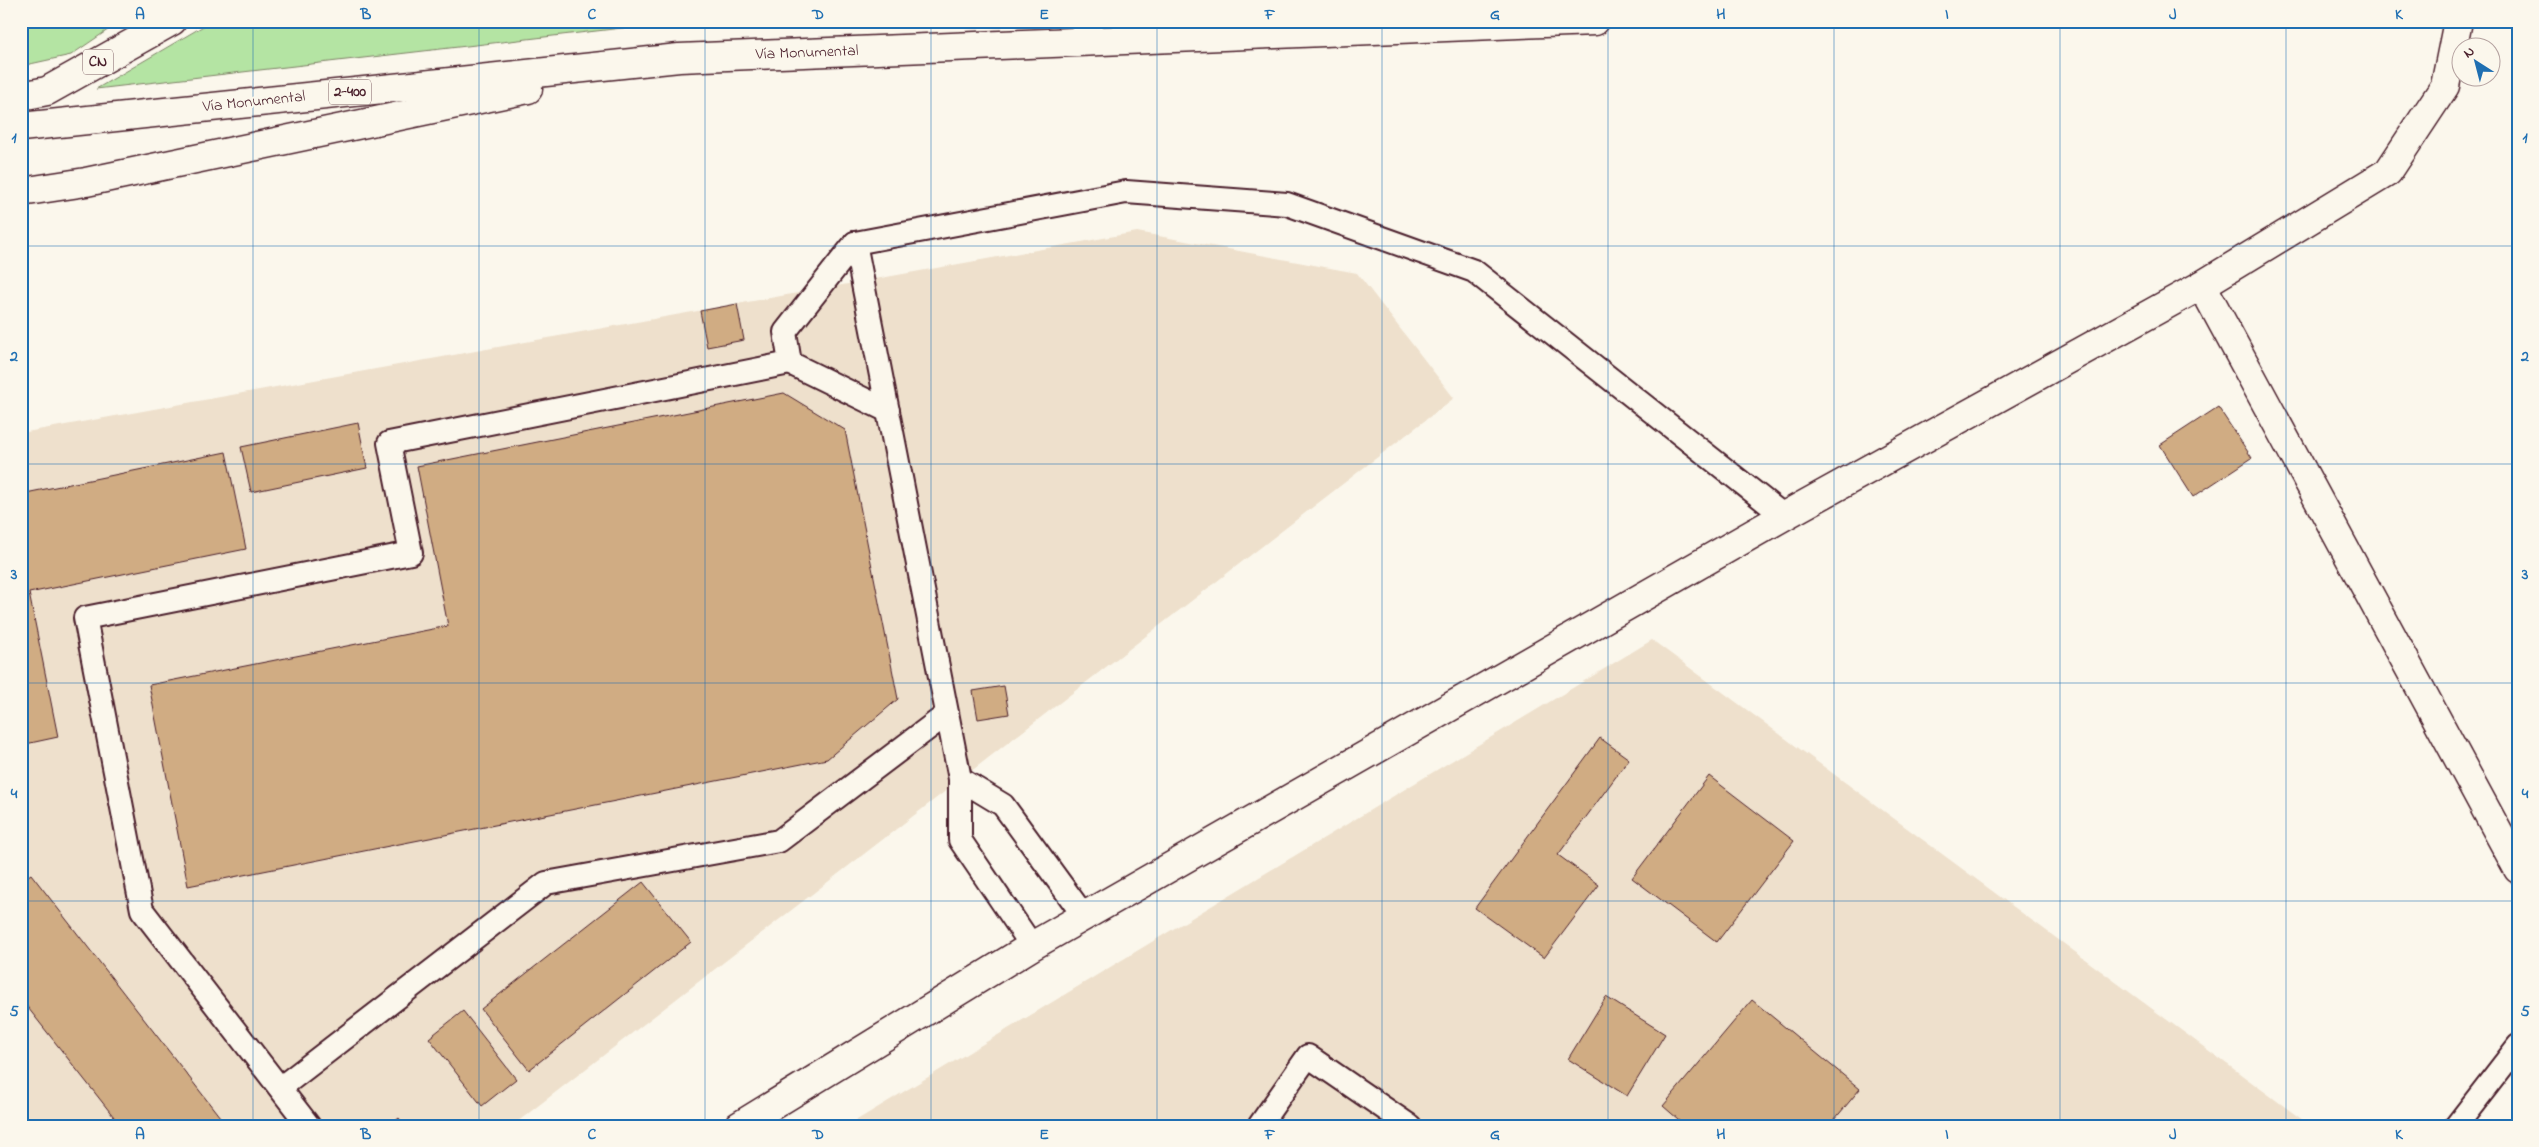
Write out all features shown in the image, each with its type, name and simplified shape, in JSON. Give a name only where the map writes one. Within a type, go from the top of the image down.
[{"type":"main road","name":"CN","points":[[21,96],[47,91],[172,21]]},
{"type":"main road","name":"Vía Monumental","points":[[21,127],[679,58],[1595,21]]},
{"type":"main road","points":[[739,1126],[1032,946],[1784,516],[2202,285],[2388,172],[2444,86],[2458,21]]},
{"type":"main road","points":[[21,192],[95,180],[679,58]]},
{"type":"main road","points":[[2202,285],[2518,869]]},
{"type":"lane","points":[[790,363],[785,332],[855,243],[1126,192],[1287,204],[1474,271],[1784,516]]},
{"type":"lane","points":[[855,243],[960,779],[960,840],[1032,946]]},
{"type":"lane","points":[[309,1126],[142,910],[85,618],[411,553],[389,443],[790,363],[888,411]]},
{"type":"lane","points":[[280,1088],[546,883],[779,841],[947,714]]},
{"type":"lane","points":[[960,779],[1003,805],[1084,916]]},
{"type":"lane","points":[[2456,1126],[2518,1046]]},
{"type":"lane","points":[[1259,1126],[1308,1056],[1410,1126]]},
{"type":"shaded area","points":[[1137,232],[1357,273],[1454,398],[512,1126],[28,1126],[21,1117],[21,433]]},
{"type":"shaded area","points":[[1652,640],[2311,1126],[847,1126]]},
{"type":"green space","points":[[21,21],[121,21],[71,55],[21,66]]},
{"type":"green space","points":[[212,21],[744,21],[648,25],[96,89]]},
{"type":"building","points":[[737,304],[744,340],[707,347],[700,311]]},
{"type":"building","points":[[784,393],[845,430],[898,699],[827,759],[188,886],[149,685],[448,626],[417,466]]},
{"type":"building","points":[[2218,407],[2252,458],[2193,497],[2160,445]]},
{"type":"building","points":[[358,423],[367,468],[251,492],[241,447]]},
{"type":"building","points":[[226,452],[246,549],[29,593],[58,737],[21,745],[21,494]]},
{"type":"building","points":[[1004,686],[1009,714],[978,719],[973,691]]},
{"type":"building","points":[[1600,738],[1629,759],[1558,855],[1599,885],[1544,958],[1475,908]]},
{"type":"building","points":[[1709,776],[1794,841],[1717,942],[1632,878]]},
{"type":"building","points":[[31,874],[227,1126],[121,1126],[21,999],[21,881]]},
{"type":"building","points":[[643,882],[691,942],[529,1070],[481,1009]]},
{"type":"building","points":[[1606,997],[1665,1034],[1627,1096],[1568,1059]]},
{"type":"building","points":[[1752,1000],[1860,1089],[1829,1126],[1686,1126],[1663,1106]]},
{"type":"building","points":[[463,1011],[516,1079],[482,1106],[429,1038]]},
{"type":"building","points":[[399,1118],[405,1126],[389,1126]]}]
